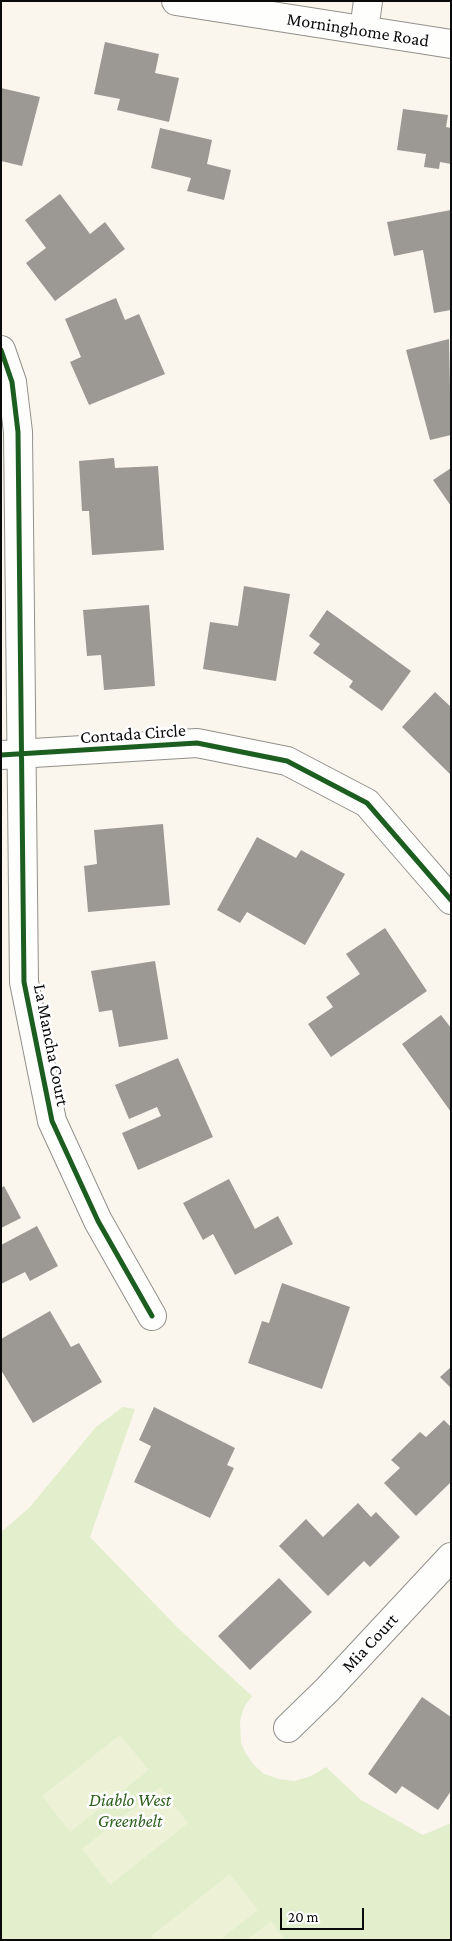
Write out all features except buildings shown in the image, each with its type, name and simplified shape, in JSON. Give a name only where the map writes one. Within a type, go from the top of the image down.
[{"type":"street","name":"Morninghome Road","points":[[176,1],[451,44]]},
{"type":"street","points":[[364,30],[368,1]]},
{"type":"street","name":"La Mancha Court","points":[[1,350],[12,382],[18,432],[12,755],[24,982],[52,1121],[98,1221],[152,1316]]},
{"type":"street","name":"Contada Circle","points":[[12,755],[197,743],[287,761],[367,803],[451,900]]},
{"type":"street","name":"Mia Court","points":[[288,1728],[327,1690],[451,1557]]},
{"type":"green space","name":"Diablo West Greenbelt","points":[[123,1407],[135,1409],[90,1537],[178,1628],[252,1696],[244,1707],[240,1721],[241,1743],[254,1765],[264,1774],[279,1779],[295,1781],[311,1776],[326,1767],[361,1800],[423,1835],[451,1823],[450,1940],[1,1940],[1,1532],[29,1508],[96,1427]]},
{"type":"green space","points":[[120,1735],[149,1770],[70,1832],[42,1796]]},
{"type":"green space","points":[[160,1787],[188,1823],[110,1885],[82,1849]]},
{"type":"green space","points":[[230,1874],[258,1910],[220,1940],[155,1940],[151,1936]]},
{"type":"green space","points":[[271,1921],[285,1940],[247,1940]]},
{"type":"cycle path","points":[[1,350],[12,382],[18,432],[24,982],[52,1121],[98,1221],[152,1316]]},
{"type":"cycle path","points":[[1,755],[197,743],[287,761],[367,803],[451,900]]}]
